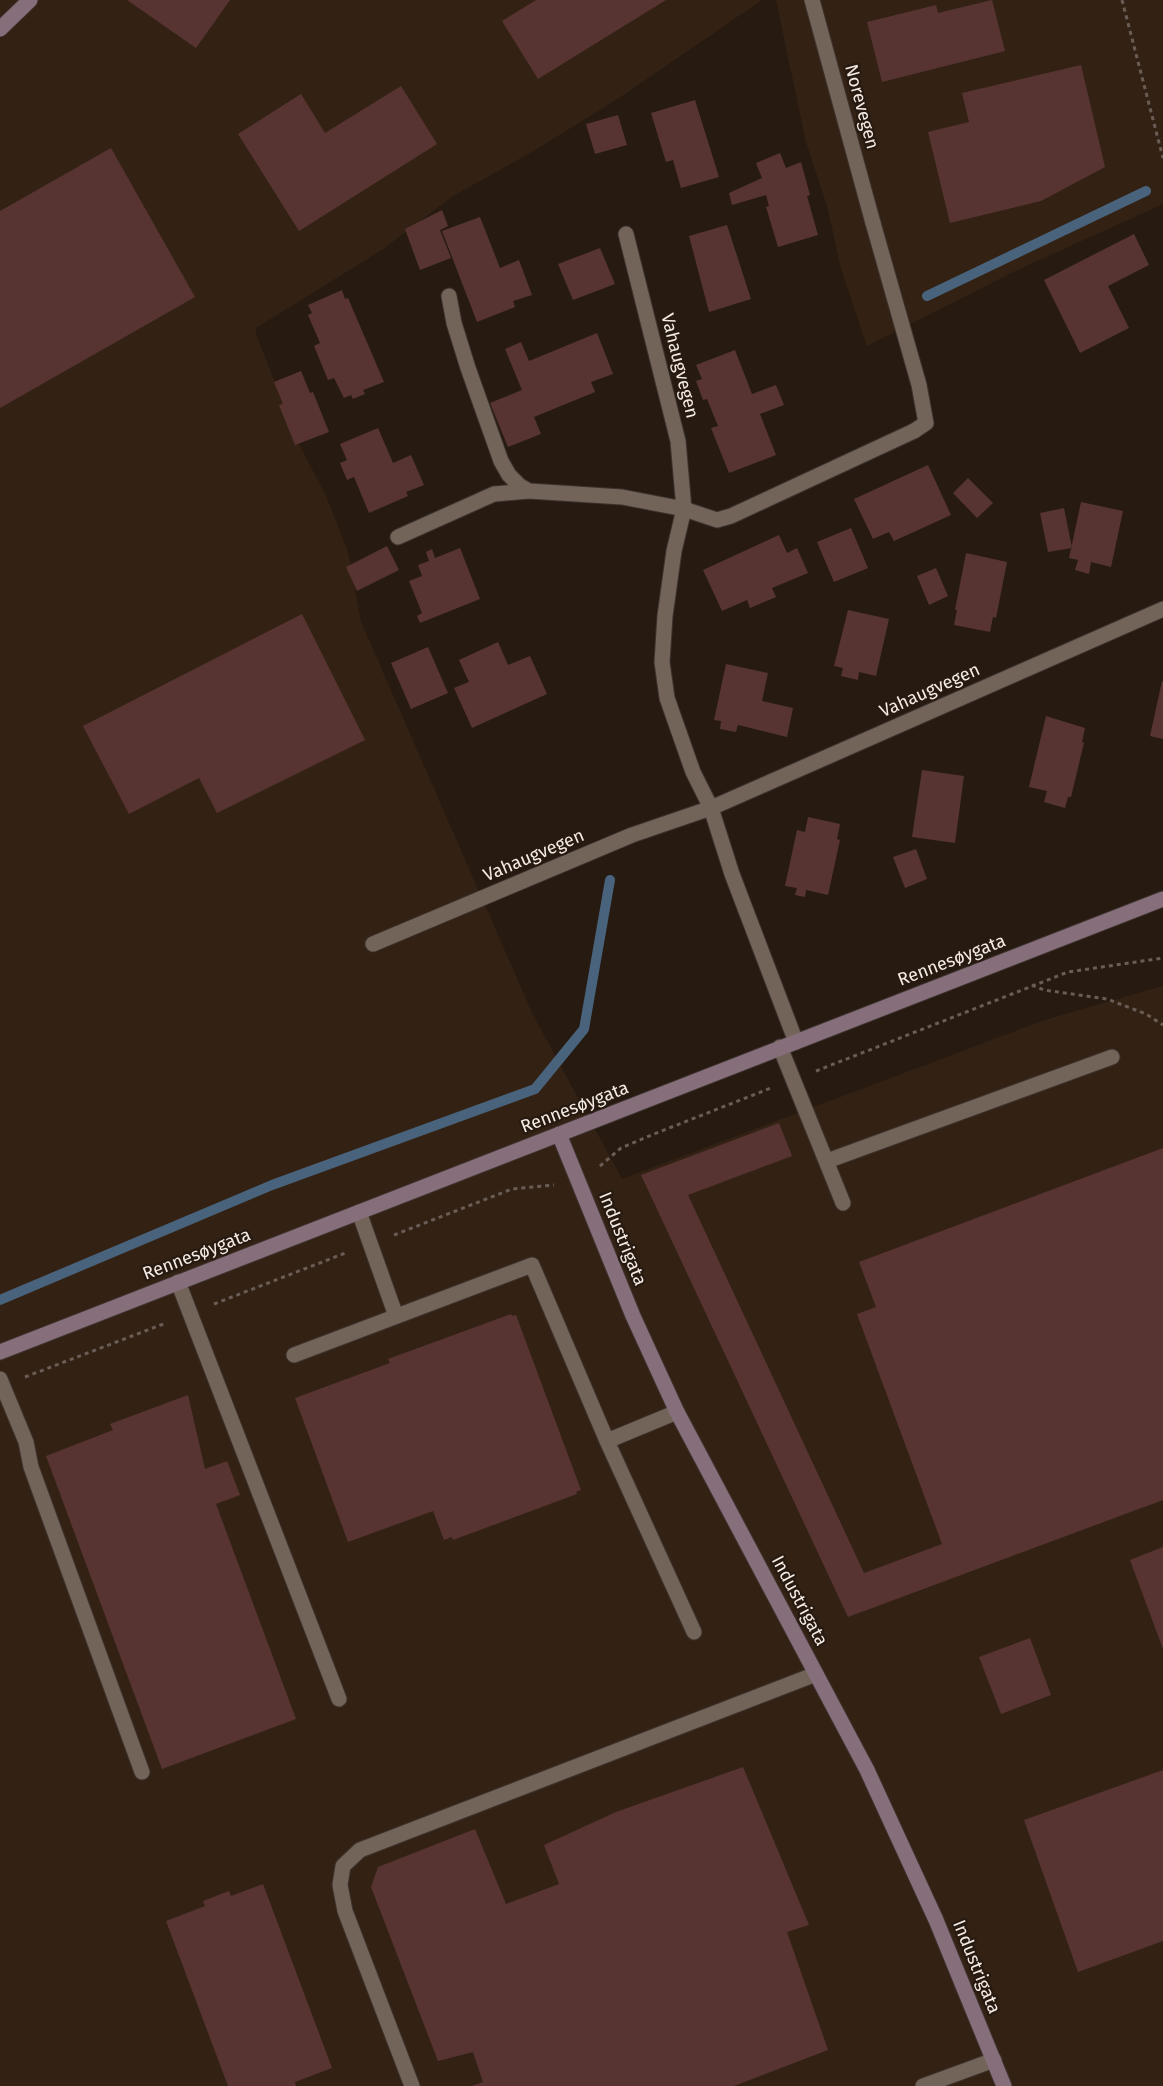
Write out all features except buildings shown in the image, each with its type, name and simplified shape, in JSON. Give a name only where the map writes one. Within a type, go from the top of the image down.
[{"type":"street","points":[[0,29],[30,0]]},
{"type":"street","name":"Norevegen","points":[[684,509],[706,518],[717,520],[731,516],[914,432],[926,423],[919,385],[812,0]]},
{"type":"street","name":"Vahaugvegen","points":[[626,234],[678,441],[684,509],[674,551],[665,616],[664,680],[667,698],[693,772],[711,808],[732,874],[796,1042]]},
{"type":"street","points":[[449,296],[454,323],[468,368],[501,461],[509,475],[520,486],[530,491]]},
{"type":"street","points":[[398,537],[494,494],[530,491],[622,497],[684,509]]},
{"type":"street","name":"Vahaugvegen","points":[[373,944],[632,835],[711,808],[1163,609]]},
{"type":"street","name":"Rennesøygata","points":[[0,1352],[1163,899]]},
{"type":"street","points":[[780,1047],[843,1203]]},
{"type":"street","points":[[826,1161],[1112,1057]]},
{"type":"street","name":"Industrigata","points":[[559,1134],[634,1316],[677,1412],[867,1770],[936,1920],[1004,2086]]},
{"type":"street","points":[[359,1212],[396,1316]]},
{"type":"street","points":[[294,1355],[532,1265],[607,1441],[694,1632]]},
{"type":"street","points":[[178,1282],[339,1699]]},
{"type":"street","points":[[0,1379],[26,1442],[31,1467],[142,1772]]},
{"type":"street","points":[[607,1441],[677,1412]]},
{"type":"street","points":[[412,2086],[345,1911],[340,1885],[342,1866],[360,1850],[816,1674]]},
{"type":"street","points":[[923,2086],[994,2060]]},
{"type":"path","points":[[1122,0],[1163,158]]},
{"type":"path","points":[[1032,985],[1044,990],[1107,999],[1146,1014],[1163,1026]]},
{"type":"shaded area","points":[[0,0],[762,0],[616,100],[530,153],[453,196],[383,249],[256,328],[256,334],[300,446],[326,496],[348,552],[361,622],[533,1015],[622,1179],[1045,1020],[1163,986],[1163,2086],[0,2086]]},
{"type":"shaded area","points":[[776,0],[1163,0],[1163,204],[1015,271],[867,346],[840,265],[828,209],[806,142]]},
{"type":"waterway","points":[[927,296],[1146,191]]},
{"type":"waterway","points":[[0,1300],[272,1185],[535,1089],[584,1029],[610,880]]}]
